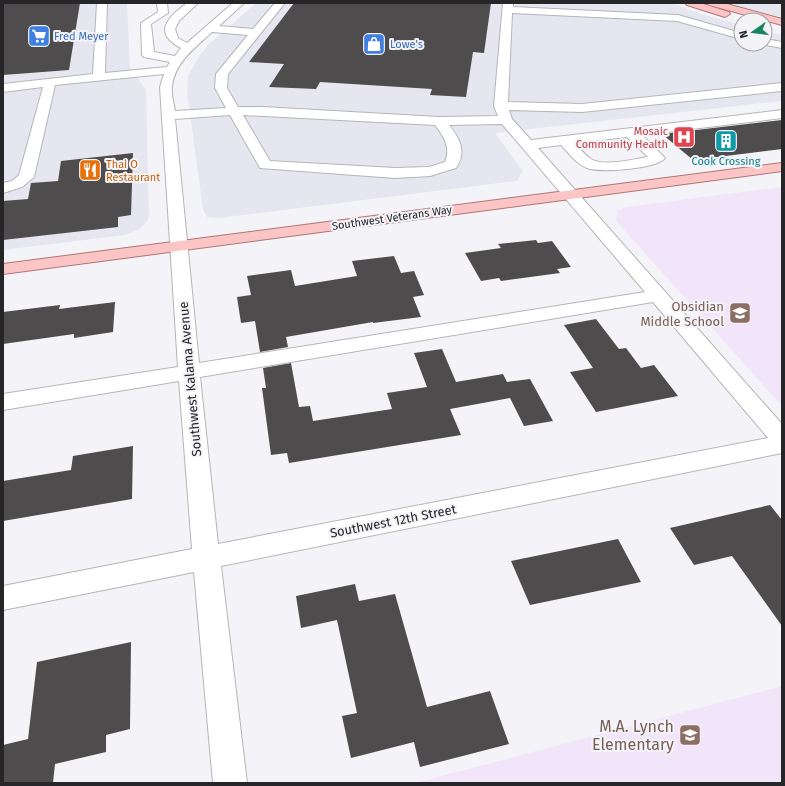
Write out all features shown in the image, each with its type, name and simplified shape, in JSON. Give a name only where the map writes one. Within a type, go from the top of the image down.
[{"type":"main road","points":[[690,3],[733,16]]},
{"type":"main road","points":[[712,3],[782,22]]},
{"type":"main road","name":"Southwest Veterans Way","points":[[3,269],[782,167]]},
{"type":"street","points":[[99,76],[102,3]]},
{"type":"street","points":[[162,3],[162,13],[146,23],[148,55],[174,65]]},
{"type":"street","points":[[188,48],[174,40],[171,33],[171,27],[173,20],[193,3]]},
{"type":"street","name":"Southwest Kalama Avenue","points":[[230,783],[206,558],[189,372],[166,86],[174,65],[188,48],[239,3]]},
{"type":"street","points":[[280,3],[222,74],[221,88],[265,165],[395,173],[430,171],[451,165],[456,154],[455,143],[439,121]]},
{"type":"street","points":[[733,34],[678,18],[571,8],[508,6],[501,106],[506,120],[527,145],[782,439]]},
{"type":"street","points":[[209,29],[256,32]]},
{"type":"street","points":[[3,88],[174,65]]},
{"type":"street","points":[[3,188],[17,184],[26,178],[50,82]]},
{"type":"street","points":[[501,106],[582,108],[782,87]]},
{"type":"street","points":[[168,116],[234,111],[264,111],[439,121],[506,120]]},
{"type":"street","points":[[527,145],[782,114]]},
{"type":"street","points":[[564,140],[587,162],[596,166],[640,162],[658,158],[630,132]]},
{"type":"street","points":[[3,402],[658,296]]},
{"type":"street","name":"Southwest 12th Street","points":[[3,598],[782,444]]},
{"type":"shaded area","points":[[3,3],[127,3],[130,67],[146,90],[149,217],[146,223],[138,230],[125,235],[3,250]]},
{"type":"shaded area","points":[[256,3],[672,3],[701,14],[733,23],[733,52],[773,52],[773,33],[782,35],[782,101],[495,133],[523,171],[517,181],[219,218],[207,217],[203,210],[187,92],[188,76],[198,58],[208,45]]},
{"type":"shaded area","points":[[728,3],[782,3],[782,17],[773,15],[773,12],[762,12]]},
{"type":"shaded area","name":"Obsidian Middle School","points":[[782,187],[782,406],[616,221],[617,211],[625,207]]},
{"type":"shaded area","name":"M.A. Lynch Elementary","points":[[782,686],[782,783],[415,783]]},
{"type":"building","name":"Fred Meyer","points":[[3,3],[80,3],[69,70],[3,75]]},
{"type":"building","name":"Lowe's","points":[[294,3],[491,3],[484,53],[473,52],[466,97],[430,95],[432,89],[320,82],[316,89],[269,87],[284,64],[249,62]]},
{"type":"building","name":"Cook Crossing","points":[[782,120],[782,149],[693,160],[662,134]]},
{"type":"building","points":[[133,153],[131,215],[118,217],[118,227],[3,240],[3,201],[28,199],[31,183],[58,181],[61,161]]},
{"type":"building","points":[[536,240],[538,243],[552,241],[571,267],[557,269],[560,273],[501,281],[499,278],[481,281],[465,253],[501,248],[498,244]]},
{"type":"building","points":[[394,256],[401,273],[414,271],[424,295],[413,297],[421,317],[373,322],[286,337],[288,347],[260,352],[255,321],[241,323],[237,297],[251,295],[247,276],[291,270],[295,286],[357,276],[352,261]]},
{"type":"building","points":[[115,302],[113,332],[74,338],[74,334],[3,344],[3,312],[60,305],[59,309]]},
{"type":"building","points":[[596,319],[619,349],[626,348],[641,368],[654,365],[678,396],[596,412],[570,372],[593,368],[564,325]]},
{"type":"building","points":[[442,349],[456,382],[503,374],[507,382],[530,379],[553,421],[524,426],[510,398],[450,409],[461,435],[289,463],[287,453],[271,455],[262,388],[266,388],[263,368],[291,363],[299,407],[310,406],[313,421],[392,409],[387,393],[427,387],[414,353]]},
{"type":"building","points":[[133,446],[132,499],[3,521],[3,481],[71,470],[73,456]]},
{"type":"building","points":[[770,505],[782,520],[782,626],[732,556],[694,565],[670,528]]},
{"type":"building","points":[[618,539],[641,582],[530,605],[511,561]]},
{"type":"building","points":[[355,584],[359,601],[395,594],[427,707],[490,691],[509,744],[420,767],[414,742],[351,758],[342,716],[357,713],[337,620],[301,628],[296,596]]},
{"type":"building","points":[[131,642],[130,729],[106,735],[106,752],[55,764],[53,783],[3,783],[3,745],[28,739],[37,662]]},
{"type":"place","name":"Fred Meyer","points":[[39,36]]},
{"type":"place","name":"Lowe's","points":[[374,44]]},
{"type":"place","name":"Mosaic Community Health","points":[[684,137]]},
{"type":"place","name":"Cook Crossing","points":[[726,141]]},
{"type":"place","name":"Thai O Restaurant","points":[[90,170]]},
{"type":"place","name":"Obsidian Middle School","points":[[740,313]]},
{"type":"place","name":"M.A. Lynch Elementary","points":[[690,735]]}]
